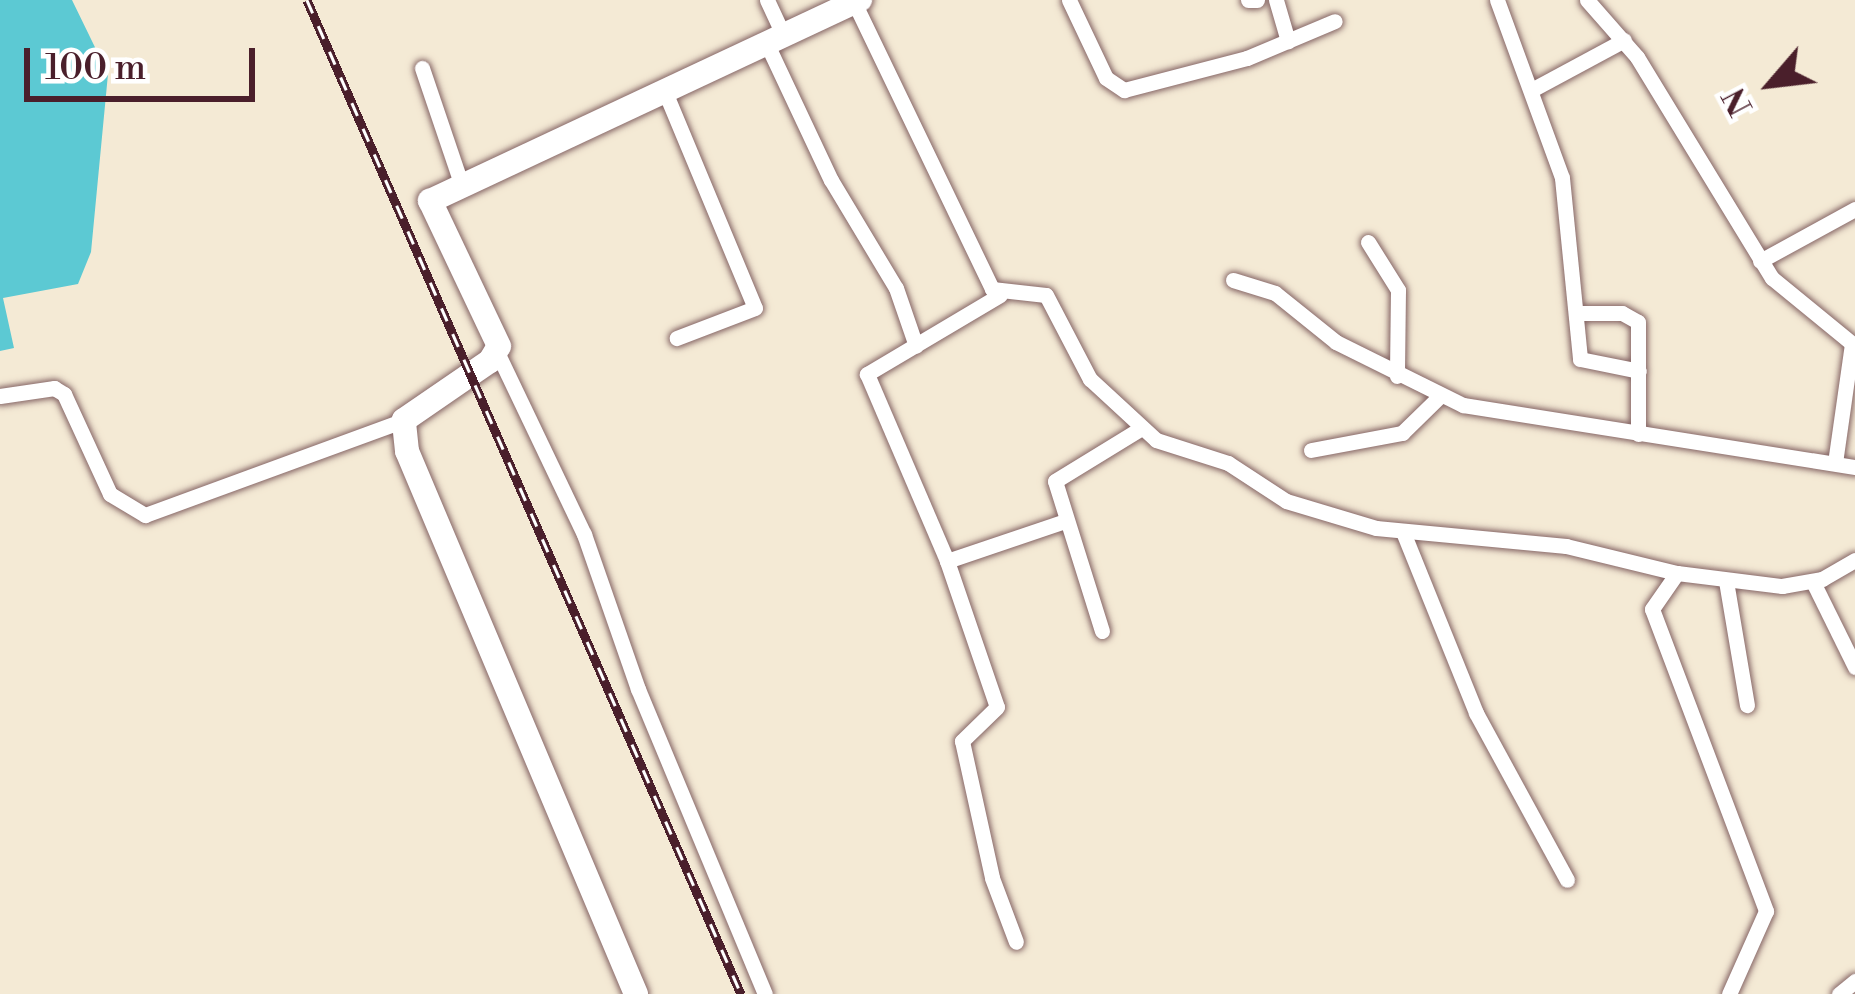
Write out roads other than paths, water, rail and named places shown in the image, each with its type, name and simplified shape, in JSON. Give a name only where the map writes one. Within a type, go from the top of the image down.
[{"type":"main road","points":[[637,994],[412,464],[404,420],[497,352],[485,312],[429,207],[461,183],[857,1]]},
{"type":"street","points":[[767,0],[773,36],[831,180],[896,288],[916,346]]},
{"type":"street","points":[[1070,0],[1118,89],[1288,41],[1335,21]]},
{"type":"street","points":[[1276,0],[1288,41]]},
{"type":"street","points":[[1497,0],[1535,88],[1570,215],[1582,362],[1639,371]]},
{"type":"street","points":[[1587,0],[1624,40],[1760,261],[1802,310],[1853,345],[1834,463]]},
{"type":"street","points":[[857,1],[1000,295]]},
{"type":"street","points":[[1535,88],[1624,40]]},
{"type":"street","points":[[422,68],[461,183]]},
{"type":"street","points":[[663,87],[755,308],[677,338]]},
{"type":"street","points":[[1760,261],[1855,209]]},
{"type":"street","points":[[1368,242],[1398,290],[1397,376]]},
{"type":"street","points":[[1233,280],[1275,293],[1336,342],[1439,397],[1855,467]]},
{"type":"street","points":[[1016,942],[992,878],[962,738],[998,711],[947,561],[867,374],[1000,295],[1046,295],[1084,370],[1140,429],[1228,463],[1286,502],[1403,532],[1566,546],[1677,574],[1726,581],[1813,582],[1855,560]]},
{"type":"street","points":[[1577,313],[1636,318],[1638,434]]},
{"type":"street","points":[[497,352],[584,534],[638,689],[765,994]]},
{"type":"street","points":[[0,396],[54,388],[64,394],[110,494],[145,515],[404,420]]},
{"type":"street","points":[[1310,450],[1402,434],[1439,397]]},
{"type":"street","points":[[1102,631],[1065,521],[1058,477],[1140,429]]},
{"type":"street","points":[[947,561],[1065,521]]},
{"type":"street","points":[[1403,532],[1494,750],[1567,880]]},
{"type":"street","points":[[1677,574],[1673,589],[1653,602],[1653,614],[1766,911],[1729,994]]},
{"type":"street","points":[[1726,581],[1747,705]]},
{"type":"street","points":[[1813,582],[1855,667]]},
{"type":"street","points":[[1839,994],[1855,981]]},
{"type":"water","points":[[0,0],[72,0],[108,74],[91,252],[78,284],[3,298],[14,348],[0,351]]},
{"type":"railway","points":[[307,0],[741,994]]}]
